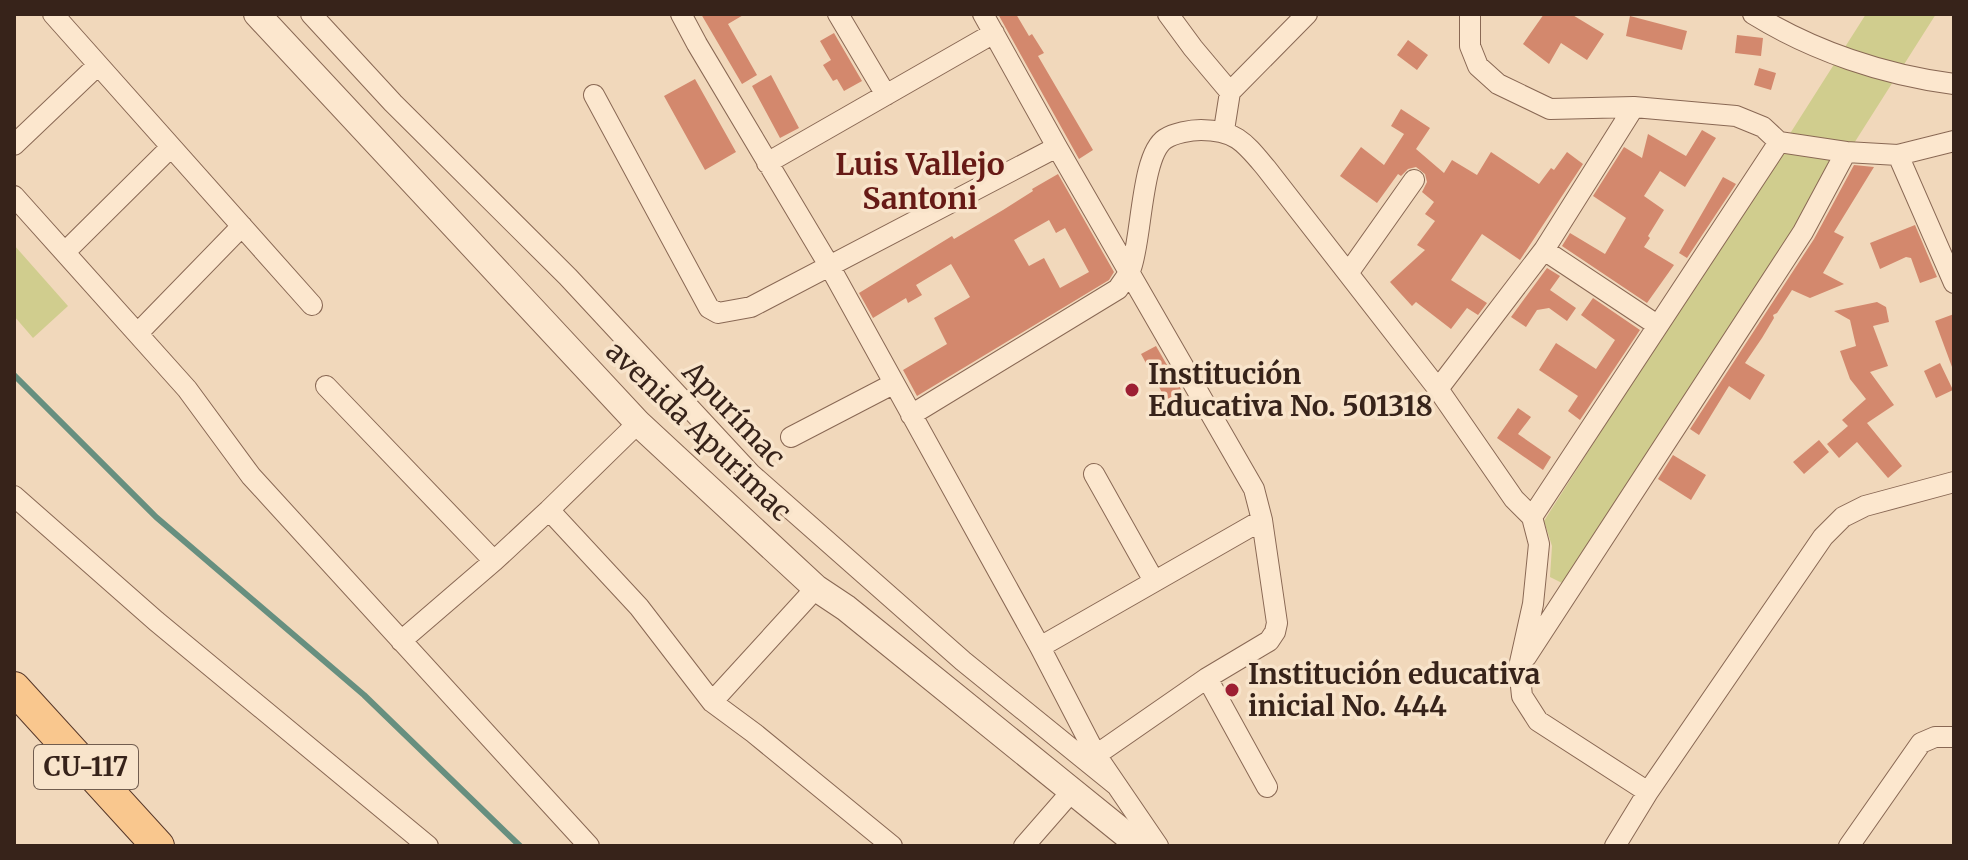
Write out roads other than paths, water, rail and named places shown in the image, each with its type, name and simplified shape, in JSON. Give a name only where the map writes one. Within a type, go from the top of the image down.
[{"type":"main road","name":"CU-117","points":[[14,688],[158,846]]},
{"type":"street","points":[[53,14],[312,305]]},
{"type":"street","name":"avenida Apurimac","points":[[257,14],[638,423],[816,588],[846,608],[1140,846]]},
{"type":"street","name":"Apurímac","points":[[311,14],[393,103],[568,277],[751,474],[963,661],[1116,785]]},
{"type":"street","name":"Apurímac","points":[[681,14],[830,267],[1040,647],[1096,755],[1158,846]]},
{"type":"street","points":[[838,14],[886,95]]},
{"type":"street","points":[[983,14],[1254,489],[1262,520],[1277,623],[1269,641],[1207,678],[1096,755]]},
{"type":"street","points":[[1168,14],[1230,92]]},
{"type":"street","points":[[1224,130],[1230,92],[1307,14]]},
{"type":"street","points":[[1470,14],[1470,46],[1478,66],[1498,84],[1550,109],[1634,107],[1736,116],[1763,127],[1779,142],[1846,152],[1898,155],[1954,141]]},
{"type":"street","points":[[1753,14],[1840,56],[1902,76],[1954,84]]},
{"type":"street","points":[[767,163],[994,33]]},
{"type":"street","points":[[14,145],[98,65]]},
{"type":"street","points":[[594,95],[709,308],[725,314],[751,307],[1057,147]]},
{"type":"street","points":[[1438,389],[1544,250],[1634,107]]},
{"type":"street","points":[[911,415],[1118,289],[1130,272],[1136,249],[1149,161],[1164,139],[1191,130],[1224,130],[1248,147],[1349,272],[1438,389],[1514,499],[1532,517],[1539,544],[1533,604],[1519,667],[1522,696],[1538,721],[1648,792]]},
{"type":"street","points":[[1532,517],[1779,142]]},
{"type":"street","points":[[66,251],[171,147]]},
{"type":"street","points":[[1519,667],[1803,232],[1846,152]]},
{"type":"street","points":[[1898,155],[1954,283]]},
{"type":"street","points":[[1349,272],[1414,180]]},
{"type":"street","points":[[14,196],[187,389],[251,476],[589,846]]},
{"type":"street","points":[[138,333],[242,226]]},
{"type":"street","points":[[1544,250],[1657,325]]},
{"type":"street","points":[[791,437],[893,384]]},
{"type":"street","points":[[326,386],[494,561]]},
{"type":"street","points":[[401,641],[494,561],[638,423]]},
{"type":"street","points":[[1094,474],[1154,581]]},
{"type":"street","points":[[1615,846],[1648,792],[1823,537],[1843,517],[1865,506],[1954,482]]},
{"type":"street","points":[[14,496],[156,621],[428,846]]},
{"type":"street","points":[[549,510],[639,607],[712,702],[892,846]]},
{"type":"street","points":[[1040,647],[1262,520]]},
{"type":"street","points":[[712,702],[816,588]]},
{"type":"street","points":[[1207,678],[1267,787]]},
{"type":"street","points":[[1849,846],[1921,743],[1935,737],[1954,737]]},
{"type":"street","points":[[1024,846],[1072,791]]},
{"type":"waterway","points":[[14,375],[156,517],[364,695],[520,846]]},
{"type":"place","name":"Institución Educativa No. 501318","points":[[1132,390]]},
{"type":"place","name":"Institución educativa inicial No. 444","points":[[1232,690]]},
{"type":"district","name":"Luis Vallejo Santoni","points":[[920,182]]}]
